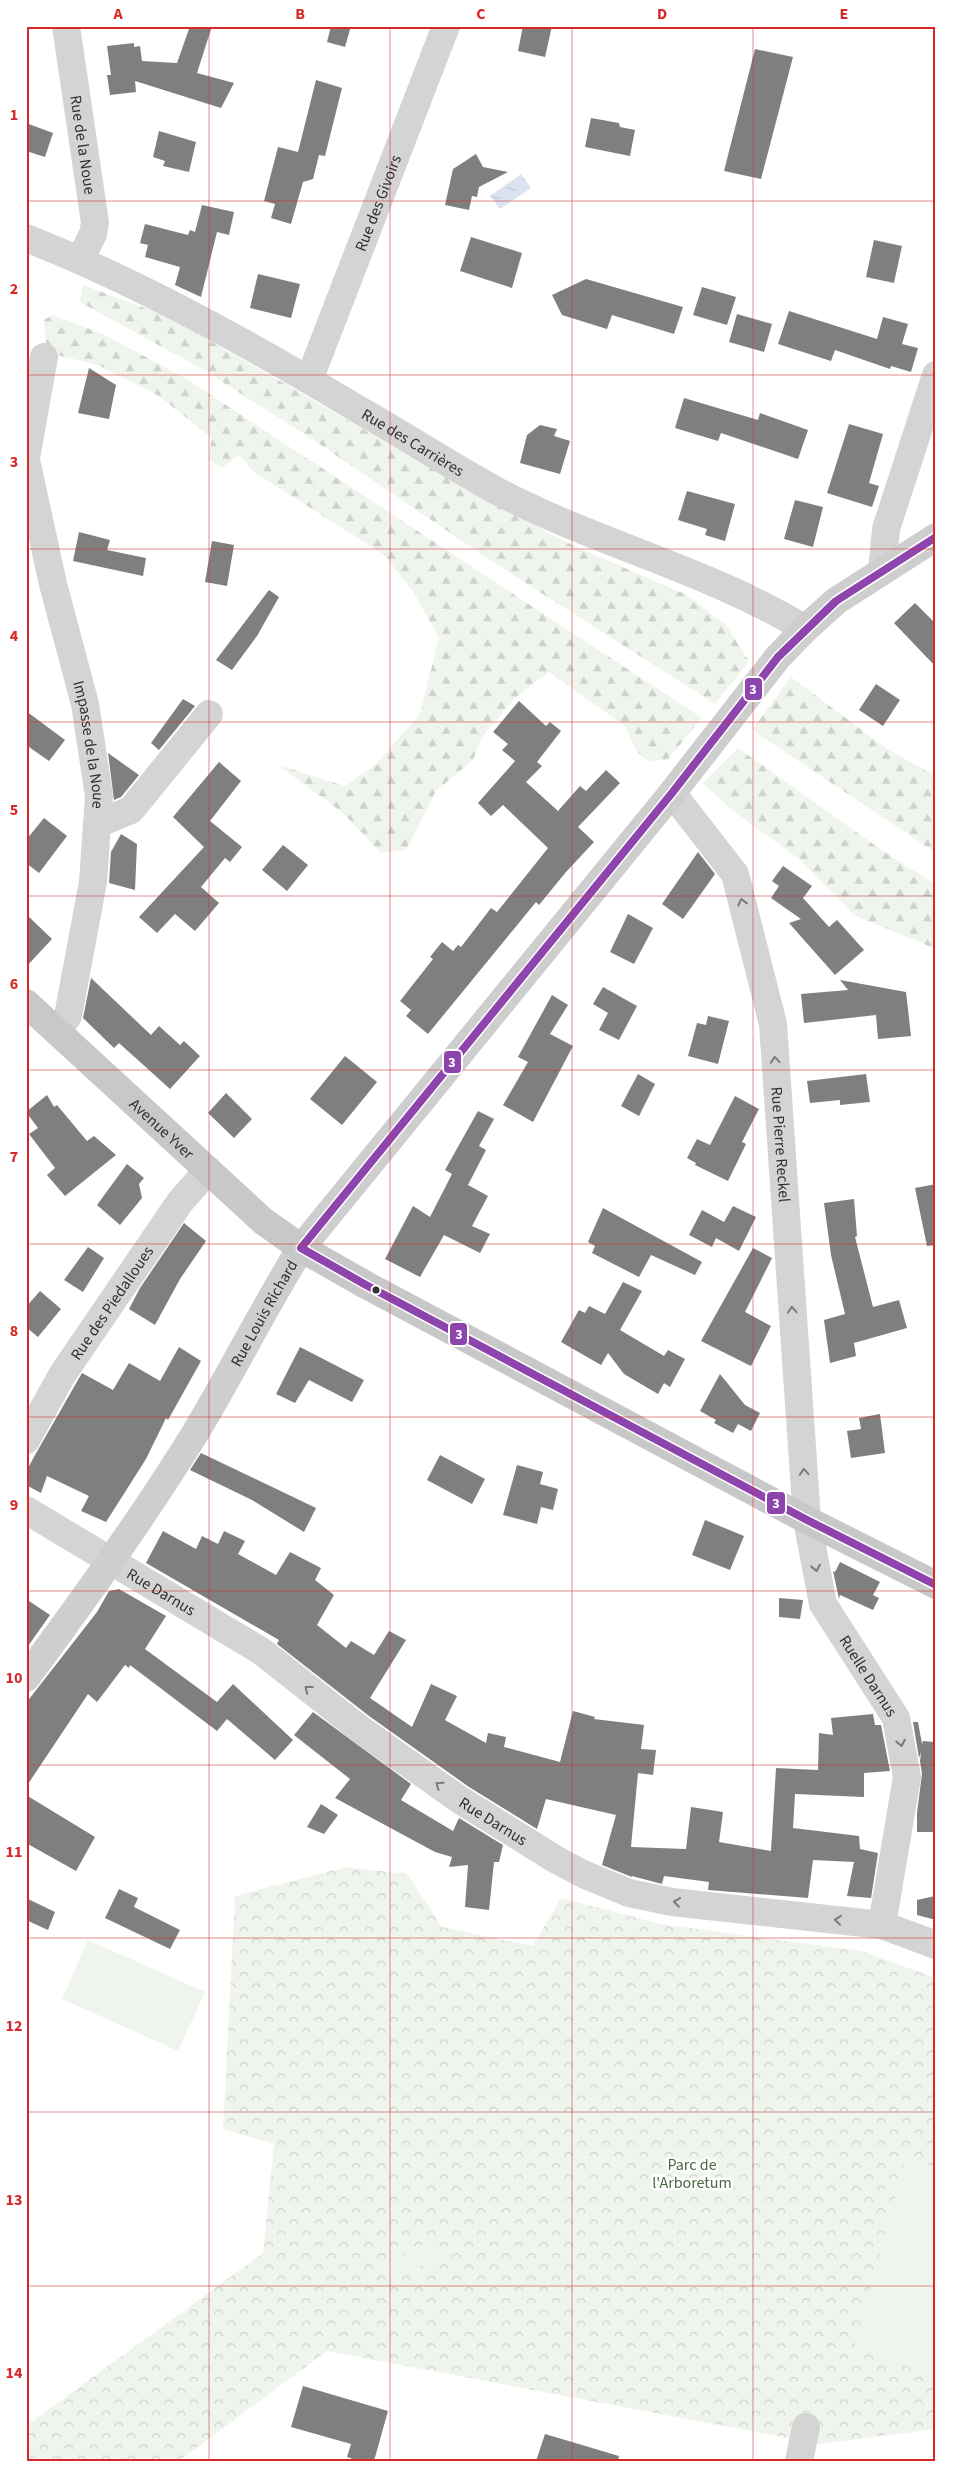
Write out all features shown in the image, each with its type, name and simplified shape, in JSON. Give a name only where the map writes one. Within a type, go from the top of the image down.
[{"type":"main road","name":"Rue Louis Richard","points":[[26,1678],[194,1435],[270,1299],[301,1248],[672,793],[744,700],[805,629],[836,601],[936,537]]},
{"type":"main road","name":"Avenue Yver","points":[[26,1003],[263,1221],[301,1248],[366,1285],[807,1520],[936,1585]]},
{"type":"street","name":"Rue de la Noue","points":[[66,26],[95,223],[93,234],[80,260]]},
{"type":"street","name":"Rue des Givoirs","points":[[309,380],[446,26]]},
{"type":"street","name":"Rue des Carrières","points":[[26,238],[80,260],[166,302],[309,380],[497,491],[597,538],[747,596],[805,629]]},
{"type":"street","name":"Impasse de la Noue","points":[[44,357],[26,459],[53,584],[85,704],[99,796],[93,882],[68,1016],[57,1031]]},
{"type":"street","points":[[882,571],[886,528],[936,375]]},
{"type":"street","points":[[97,824],[131,810],[209,714]]},
{"type":"street","name":"Rue Pierre Reckel","points":[[672,793],[735,874],[773,1024],[807,1520]]},
{"type":"street","name":"Rue des Piedalloues","points":[[26,1440],[62,1375],[180,1202],[208,1170]]},
{"type":"street","name":"Rue Darnus","points":[[26,1510],[261,1651],[360,1729],[460,1800],[555,1859],[583,1874],[629,1893],[672,1902],[882,1925],[936,1945]]},
{"type":"street","name":"Ruelle Darnus","points":[[807,1520],[823,1604],[896,1718],[907,1776],[882,1925]]},
{"type":"street","points":[[798,2461],[806,2427]]},
{"type":"green space","points":[[83,285],[169,317],[483,498],[574,546],[687,595],[726,625],[749,661],[715,704],[496,564],[309,437],[202,369],[80,302]]},
{"type":"green space","points":[[52,315],[103,334],[185,378],[702,718],[667,760],[648,761],[637,752],[625,726],[549,672],[516,697],[482,737],[473,760],[436,791],[406,850],[381,853],[343,813],[278,765],[345,786],[375,765],[420,714],[439,638],[413,591],[383,554],[254,472],[239,455],[222,468],[208,459],[212,438],[159,396],[98,365],[57,355],[46,343],[44,320]]},
{"type":"green space","points":[[791,677],[887,749],[936,776],[936,853],[752,730]]},
{"type":"green space","points":[[738,748],[883,851],[936,885],[936,949],[854,915],[799,859],[732,810],[703,783]]},
{"type":"green space","name":"Parc de l'Arboretum","points":[[346,1867],[407,1874],[442,1927],[533,1946],[561,1898],[661,1924],[861,1951],[936,1978],[936,2429],[819,2444],[327,2351],[179,2461],[26,2461],[26,2426],[263,2253],[274,2144],[223,2129],[235,1896]]},
{"type":"green space","points":[[88,1940],[205,1992],[178,2051],[62,1999]]},
{"type":"green space","points":[[905,2160],[936,2168],[936,2375],[854,2350]]},
{"type":"green space","points":[[432,2240],[440,2256],[390,2281],[382,2266]]},
{"type":"water","points":[[521,174],[531,188],[500,209],[490,196]]},
{"type":"building","points":[[190,26],[212,26],[197,73],[234,83],[221,108],[135,81],[136,92],[110,95],[107,75],[111,75],[107,46],[134,43],[134,47],[140,46],[142,61],[177,63]]},
{"type":"building","points":[[331,26],[351,26],[345,47],[327,42]]},
{"type":"building","points":[[523,26],[552,26],[545,57],[518,51]]},
{"type":"building","points":[[755,49],[793,57],[761,179],[724,171]]},
{"type":"building","points":[[316,80],[342,88],[325,156],[319,155],[313,179],[303,182],[291,224],[271,218],[275,204],[264,201],[278,147],[298,152]]},
{"type":"building","points":[[591,118],[619,123],[620,127],[635,130],[630,156],[585,147]]},
{"type":"building","points":[[26,123],[53,133],[45,157],[26,151]]},
{"type":"building","points":[[159,131],[196,142],[189,172],[163,166],[165,161],[153,157]]},
{"type":"building","points":[[476,154],[483,167],[508,172],[479,187],[477,197],[472,196],[469,210],[445,205],[453,169]]},
{"type":"building","points":[[202,205],[234,212],[229,235],[217,232],[201,297],[175,285],[180,267],[145,257],[148,245],[140,243],[145,224],[188,235],[190,230],[195,232]]},
{"type":"building","points":[[471,237],[522,253],[512,288],[460,271]]},
{"type":"building","points":[[874,240],[902,246],[894,283],[866,277]]},
{"type":"building","points":[[258,274],[300,284],[291,318],[250,308]]},
{"type":"building","points":[[586,279],[683,307],[674,334],[612,315],[607,329],[562,315],[552,295]]},
{"type":"building","points":[[702,287],[736,297],[727,325],[693,315]]},
{"type":"building","points":[[789,311],[877,339],[883,317],[908,324],[902,344],[918,348],[911,372],[891,366],[890,369],[835,350],[831,361],[778,344]]},
{"type":"building","points":[[737,314],[772,324],[764,352],[729,342]]},
{"type":"building","points":[[89,368],[116,385],[109,419],[78,413]]},
{"type":"building","points":[[684,398],[758,420],[760,413],[808,430],[798,459],[721,433],[718,441],[675,428]]},
{"type":"building","points":[[849,424],[883,434],[869,483],[879,486],[872,507],[827,493]]},
{"type":"building","points":[[540,425],[557,429],[554,436],[570,441],[560,474],[520,463],[527,435]]},
{"type":"building","points":[[687,491],[735,504],[725,541],[705,535],[707,529],[678,520]]},
{"type":"building","points":[[795,500],[823,507],[813,547],[784,539]]},
{"type":"building","points":[[79,532],[110,540],[107,550],[146,558],[143,576],[73,561]]},
{"type":"building","points":[[212,541],[234,545],[227,586],[205,582]]},
{"type":"building","points":[[269,590],[279,597],[257,636],[232,670],[216,660]]},
{"type":"building","points":[[915,603],[936,624],[936,667],[894,623]]},
{"type":"building","points":[[876,684],[900,700],[883,726],[859,710]]},
{"type":"building","points":[[183,699],[195,706],[159,750],[151,743]]},
{"type":"building","points":[[519,701],[546,726],[550,722],[561,731],[537,762],[542,766],[526,782],[558,811],[580,786],[586,791],[606,770],[620,783],[578,827],[594,842],[539,905],[536,902],[428,1034],[406,1016],[411,1010],[400,1001],[433,959],[430,957],[442,942],[453,951],[458,945],[461,947],[491,908],[497,912],[548,848],[503,805],[491,816],[478,803],[515,761],[502,750],[508,744],[493,732]]},
{"type":"building","points":[[26,711],[65,740],[49,761],[26,745]]},
{"type":"building","points":[[108,753],[139,775],[121,797],[114,800]]},
{"type":"building","points":[[219,762],[241,781],[210,821],[242,847],[230,862],[225,858],[201,887],[219,903],[195,931],[175,914],[157,933],[139,917],[204,847],[173,817]]},
{"type":"building","points":[[44,818],[67,836],[39,873],[26,863],[26,840]]},
{"type":"building","points":[[121,834],[137,844],[135,890],[109,883],[111,852]]},
{"type":"building","points":[[283,845],[308,865],[287,891],[262,870]]},
{"type":"building","points":[[698,852],[715,874],[683,919],[662,904]]},
{"type":"building","points":[[783,866],[812,886],[803,898],[829,927],[837,920],[864,950],[835,975],[789,923],[801,919],[771,898],[779,886],[772,881]]},
{"type":"building","points":[[26,914],[52,939],[26,967]]},
{"type":"building","points":[[628,914],[653,928],[634,964],[610,952]]},
{"type":"building","points":[[91,978],[151,1035],[159,1026],[180,1045],[184,1041],[200,1056],[170,1089],[119,1043],[114,1048],[83,1018]]},
{"type":"building","points":[[840,980],[906,992],[911,1036],[878,1039],[876,1015],[804,1023],[801,994],[848,990]]},
{"type":"building","points":[[603,987],[637,1006],[619,1040],[599,1030],[608,1013],[593,1004]]},
{"type":"building","points":[[552,995],[568,1005],[550,1034],[573,1046],[533,1122],[503,1105],[528,1062],[518,1057]]},
{"type":"building","points":[[708,1016],[729,1021],[718,1064],[688,1056],[697,1023],[706,1025]]},
{"type":"building","points":[[345,1056],[377,1082],[342,1125],[310,1099]]},
{"type":"building","points":[[638,1074],[655,1084],[639,1116],[621,1106]]},
{"type":"building","points":[[866,1074],[870,1102],[840,1105],[840,1100],[810,1103],[807,1081]]},
{"type":"building","points":[[226,1093],[252,1119],[234,1138],[208,1113]]},
{"type":"building","points":[[47,1095],[54,1107],[57,1105],[87,1141],[94,1136],[116,1155],[65,1196],[47,1175],[55,1168],[29,1134],[38,1128],[26,1112]]},
{"type":"building","points":[[735,1096],[759,1109],[742,1142],[746,1144],[728,1181],[695,1165],[696,1163],[687,1158],[697,1139],[710,1145]]},
{"type":"building","points":[[478,1111],[494,1119],[479,1146],[486,1150],[468,1185],[488,1196],[472,1226],[490,1234],[480,1253],[444,1235],[420,1277],[385,1259],[413,1206],[430,1217],[452,1174],[445,1170]]},
{"type":"building","points":[[127,1164],[144,1178],[139,1184],[142,1198],[120,1225],[97,1205]]},
{"type":"building","points":[[936,1184],[936,1245],[927,1246],[915,1188]]},
{"type":"building","points":[[854,1199],[857,1236],[855,1237],[873,1307],[899,1300],[907,1328],[854,1343],[856,1356],[830,1363],[824,1320],[845,1314],[831,1255],[824,1203]]},
{"type":"building","points":[[733,1206],[756,1217],[739,1251],[716,1238],[712,1247],[689,1235],[702,1210],[724,1222]]},
{"type":"building","points":[[603,1208],[702,1262],[695,1275],[651,1255],[639,1277],[592,1253],[595,1246],[588,1242]]},
{"type":"building","points":[[184,1223],[206,1241],[180,1279],[155,1325],[129,1309],[140,1288]]},
{"type":"building","points":[[88,1247],[104,1258],[83,1292],[64,1280]]},
{"type":"building","points":[[753,1248],[772,1258],[745,1312],[771,1326],[751,1366],[701,1341]]},
{"type":"building","points":[[623,1282],[642,1291],[620,1330],[664,1356],[668,1350],[685,1359],[670,1387],[664,1383],[658,1394],[624,1374],[608,1353],[601,1365],[561,1342],[579,1310],[585,1313],[589,1306],[605,1314]]},
{"type":"building","points":[[40,1291],[61,1309],[38,1337],[26,1327],[26,1307]]},
{"type":"building","points":[[179,1347],[201,1361],[168,1420],[166,1418],[146,1459],[106,1522],[81,1511],[89,1496],[47,1476],[41,1493],[26,1485],[26,1472],[82,1373],[113,1390],[129,1363],[160,1381]]},
{"type":"building","points":[[300,1347],[364,1380],[352,1402],[309,1380],[295,1403],[276,1394]]},
{"type":"building","points":[[720,1374],[745,1405],[760,1413],[751,1431],[738,1424],[733,1433],[714,1423],[716,1420],[700,1411]]},
{"type":"building","points":[[880,1414],[885,1453],[851,1458],[847,1431],[861,1429],[859,1418]]},
{"type":"building","points":[[201,1453],[316,1508],[304,1532],[252,1500],[190,1470]]},
{"type":"building","points":[[440,1455],[485,1479],[472,1504],[427,1480]]},
{"type":"building","points":[[517,1465],[543,1472],[540,1484],[558,1489],[553,1510],[541,1507],[537,1524],[503,1515]]},
{"type":"building","points":[[705,1520],[744,1536],[730,1570],[692,1555]]},
{"type":"building","points":[[163,1531],[196,1549],[202,1536],[218,1544],[224,1531],[245,1541],[238,1554],[276,1575],[290,1552],[321,1568],[315,1580],[334,1595],[317,1625],[346,1648],[351,1641],[374,1655],[389,1631],[406,1640],[370,1698],[412,1727],[431,1684],[457,1696],[445,1720],[486,1743],[488,1733],[506,1737],[504,1747],[560,1762],[573,1711],[595,1717],[594,1719],[644,1725],[641,1749],[656,1750],[653,1775],[638,1773],[631,1847],[686,1849],[691,1807],[723,1812],[719,1842],[771,1851],[776,1768],[818,1770],[819,1733],[833,1735],[831,1718],[873,1714],[875,1725],[881,1725],[890,1771],[864,1773],[864,1797],[795,1794],[793,1828],[859,1836],[860,1849],[878,1853],[871,1898],[847,1896],[854,1862],[813,1860],[808,1898],[708,1890],[709,1882],[664,1876],[662,1884],[632,1877],[602,1865],[616,1815],[546,1799],[537,1829],[469,1787],[369,1716],[277,1644],[279,1640],[146,1563]]},
{"type":"building","points":[[840,1562],[880,1582],[873,1595],[879,1598],[873,1610],[840,1595],[839,1599],[833,1571],[835,1572]]},
{"type":"building","points":[[119,1589],[166,1616],[145,1649],[217,1702],[233,1684],[293,1740],[275,1760],[227,1719],[217,1731],[130,1665],[129,1668],[125,1665],[97,1702],[88,1694],[26,1787],[26,1703],[97,1612],[109,1591]]},
{"type":"building","points":[[779,1598],[803,1600],[800,1619],[779,1617]]},
{"type":"building","points":[[26,1599],[50,1615],[26,1649]]},
{"type":"building","points":[[313,1712],[411,1784],[401,1800],[453,1831],[459,1818],[503,1845],[499,1862],[494,1862],[489,1910],[465,1907],[468,1865],[449,1867],[452,1857],[435,1852],[335,1798],[350,1779],[294,1735]]},
{"type":"building","points":[[913,1722],[918,1722],[922,1744],[923,1741],[934,1742],[934,1832],[917,1832],[917,1813],[922,1774],[921,1752],[919,1758]]},
{"type":"building","points":[[26,1795],[95,1837],[76,1871],[26,1843]]},
{"type":"building","points":[[321,1804],[338,1815],[324,1834],[307,1827]]},
{"type":"building","points":[[119,1889],[138,1898],[134,1907],[180,1930],[170,1949],[105,1918]]},
{"type":"building","points":[[935,1896],[936,1920],[917,1915],[917,1900]]},
{"type":"building","points":[[26,1898],[55,1912],[48,1930],[26,1920]]},
{"type":"building","points":[[303,2386],[388,2411],[374,2461],[359,2461],[347,2457],[351,2444],[291,2427]]},
{"type":"building","points":[[545,2434],[619,2456],[618,2461],[536,2461]]},
{"type":"transit line","name":"3","points":[[301,1248],[672,793],[778,657],[836,601],[936,537]]},
{"type":"transit line","name":"3","points":[[301,1248],[366,1285],[807,1520],[936,1585]]}]
